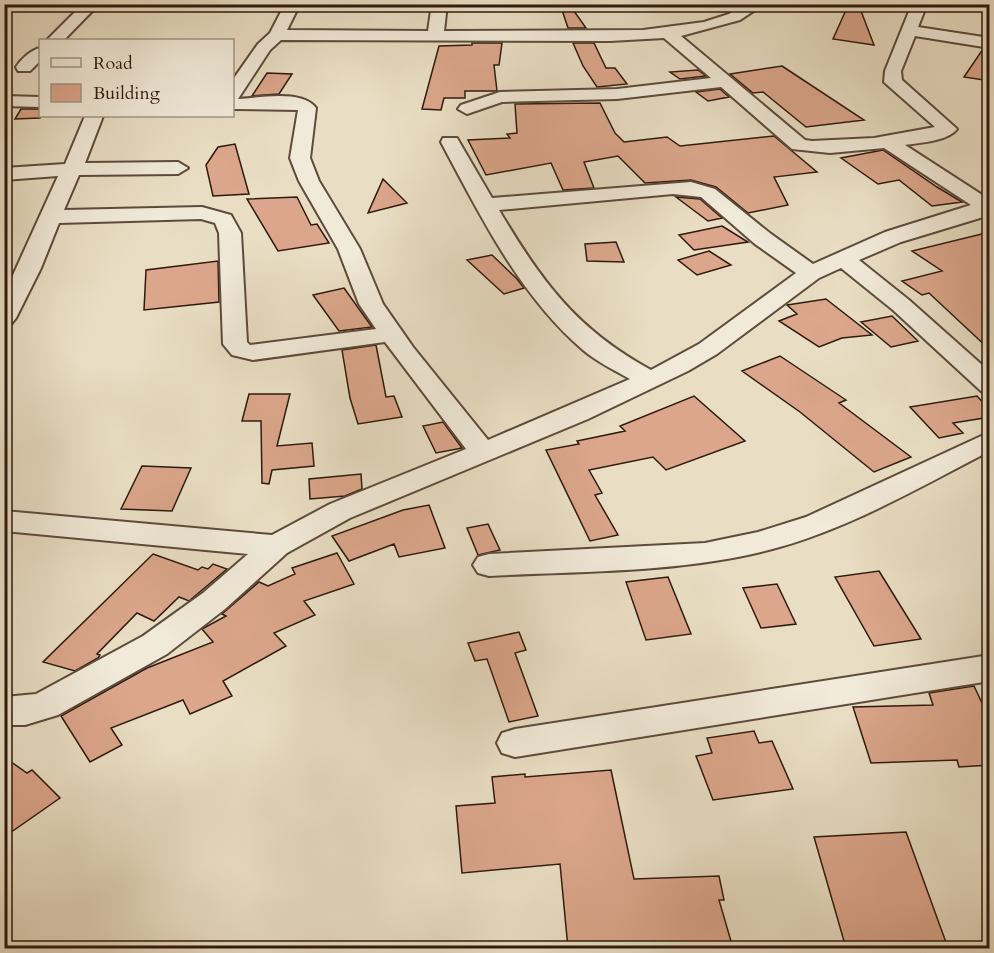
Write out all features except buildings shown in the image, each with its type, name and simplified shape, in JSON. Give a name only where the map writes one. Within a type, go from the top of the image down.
[{"type":"street","points":[[56,39],[92,4]]},
{"type":"street","points":[[234,92],[264,47],[277,35],[293,4]]},
{"type":"street","points":[[435,36],[440,4]]},
{"type":"street","points":[[668,33],[705,62],[724,82],[800,146],[814,149],[887,142],[948,129],[893,82],[893,71],[920,4]]},
{"type":"street","points":[[277,35],[435,36],[668,33],[733,19],[756,5]]},
{"type":"street","points":[[910,32],[990,43]]},
{"type":"street","points":[[24,67],[39,54]]},
{"type":"street","points":[[467,109],[500,97],[617,94],[724,82]]},
{"type":"street","points":[[4,101],[39,102]]},
{"type":"street","points":[[234,104],[296,103],[307,108],[300,158],[309,182],[350,249],[371,304],[483,453]]},
{"type":"street","points":[[4,318],[30,268],[50,217],[74,169],[83,139],[94,117]]},
{"type":"street","points":[[450,142],[506,241],[563,317],[594,346],[651,380]]},
{"type":"street","points":[[887,142],[988,207]]},
{"type":"street","points":[[4,174],[74,169],[178,168]]},
{"type":"street","points":[[486,205],[691,188],[708,193],[763,238],[811,273]]},
{"type":"street","points":[[4,711],[25,711],[46,705],[155,645],[214,601],[276,546],[340,511],[483,453],[651,380],[708,349],[811,273],[893,237],[988,207]]},
{"type":"street","points":[[50,217],[202,213],[224,219],[230,233],[235,344],[241,350],[253,353],[392,334]]},
{"type":"street","points":[[843,258],[901,305],[990,386]]},
{"type":"street","points":[[4,268],[30,268]]},
{"type":"street","points":[[489,565],[705,553],[761,542],[817,524],[990,440]]},
{"type":"street","points":[[4,521],[276,546]]},
{"type":"street","points":[[515,743],[990,668]]}]
